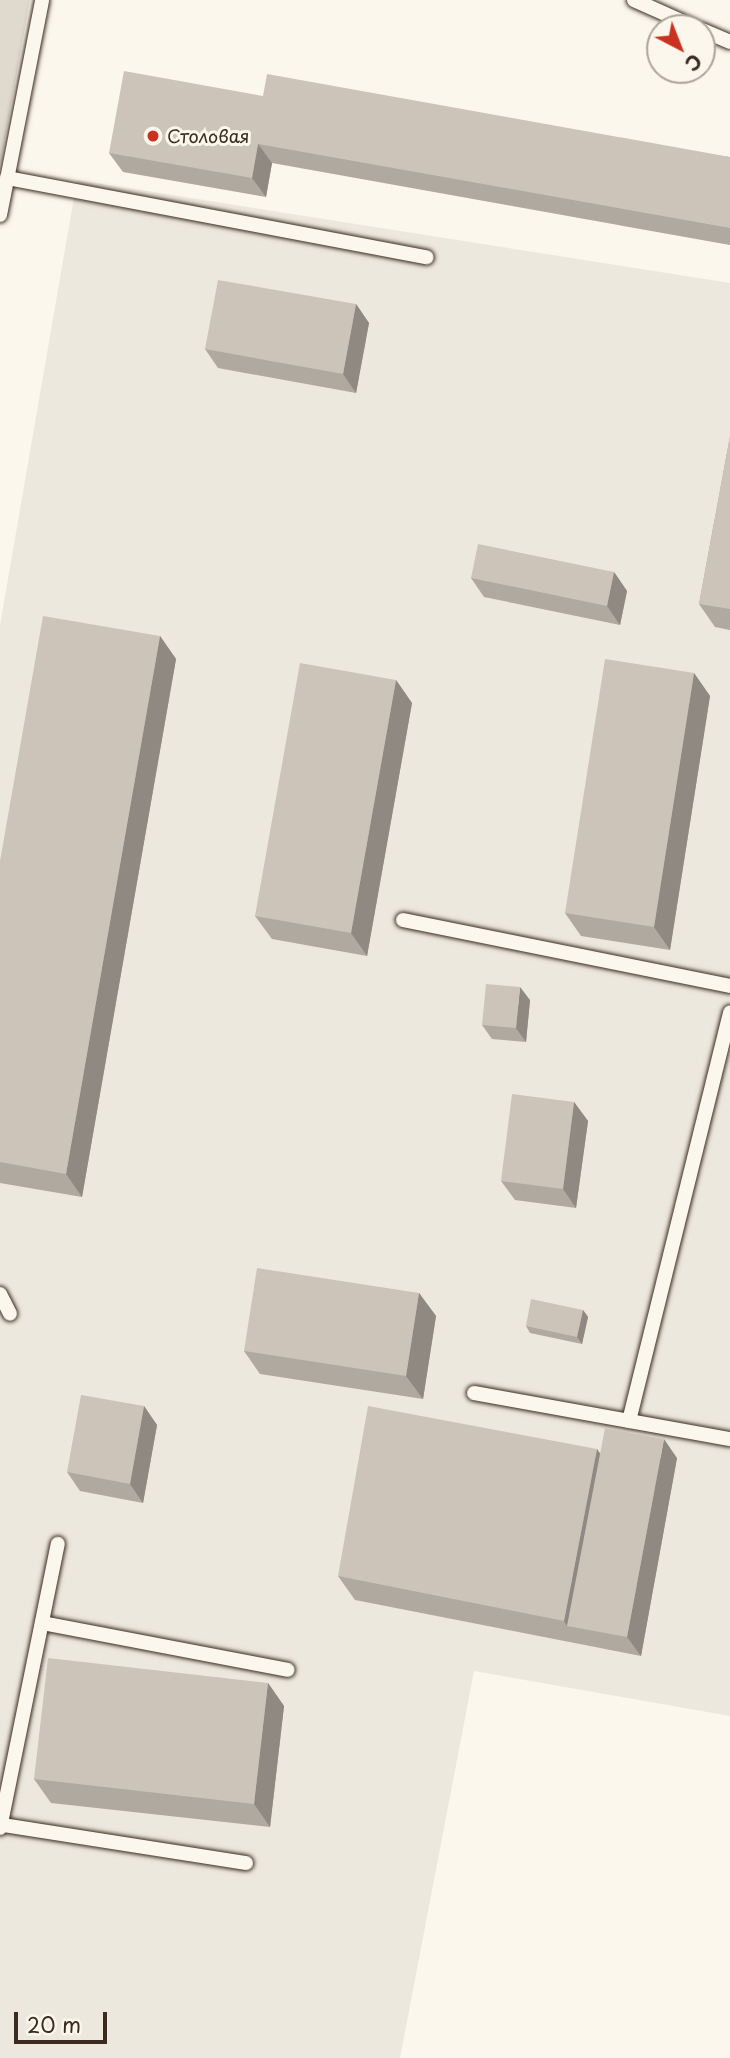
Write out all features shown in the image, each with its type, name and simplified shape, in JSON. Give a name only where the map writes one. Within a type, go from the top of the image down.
[{"type":"lane","points":[[0,215],[42,0]]},
{"type":"lane","points":[[634,0],[666,14]]},
{"type":"lane","points":[[7,178],[427,257]]},
{"type":"lane","points":[[403,920],[730,986]]},
{"type":"lane","points":[[629,1421],[730,1012]]},
{"type":"lane","points":[[0,1294],[10,1314]]},
{"type":"lane","points":[[474,1392],[730,1439]]},
{"type":"lane","points":[[58,1544],[1,1827],[246,1863]]},
{"type":"lane","points":[[42,1623],[288,1671]]},
{"type":"shaded area","points":[[0,0],[30,0],[0,166]]},
{"type":"shaded area","points":[[77,180],[730,283],[730,1716],[474,1671],[400,2058],[0,2058],[0,625]]},
{"type":"building","points":[[124,71],[263,96],[267,74],[730,157],[730,228],[258,144],[252,178],[109,153]]},
{"type":"building","points":[[218,280],[356,304],[343,374],[205,349]]},
{"type":"building","points":[[730,436],[730,609],[699,604]]},
{"type":"building","points":[[478,544],[614,572],[607,606],[471,578]]},
{"type":"building","points":[[43,616],[160,636],[66,1174],[0,1162],[0,861]]},
{"type":"building","points":[[605,659],[694,673],[654,927],[565,913]]},
{"type":"building","points":[[300,663],[396,680],[351,933],[255,916]]},
{"type":"building","points":[[486,984],[520,987],[516,1028],[482,1025]]},
{"type":"building","points":[[512,1094],[574,1102],[563,1189],[501,1181]]},
{"type":"building","points":[[257,1268],[419,1293],[406,1376],[244,1351]]},
{"type":"building","points":[[531,1299],[583,1310],[577,1337],[526,1326]]},
{"type":"building","points":[[81,1395],[144,1406],[130,1484],[67,1472]]},
{"type":"building","points":[[368,1406],[597,1449],[564,1621],[338,1576]]},
{"type":"building","points":[[605,1428],[664,1439],[627,1637],[567,1626]]},
{"type":"building","points":[[48,1658],[268,1683],[254,1804],[34,1779]]},
{"type":"place","name":"Столовая","points":[[153,136]]}]
